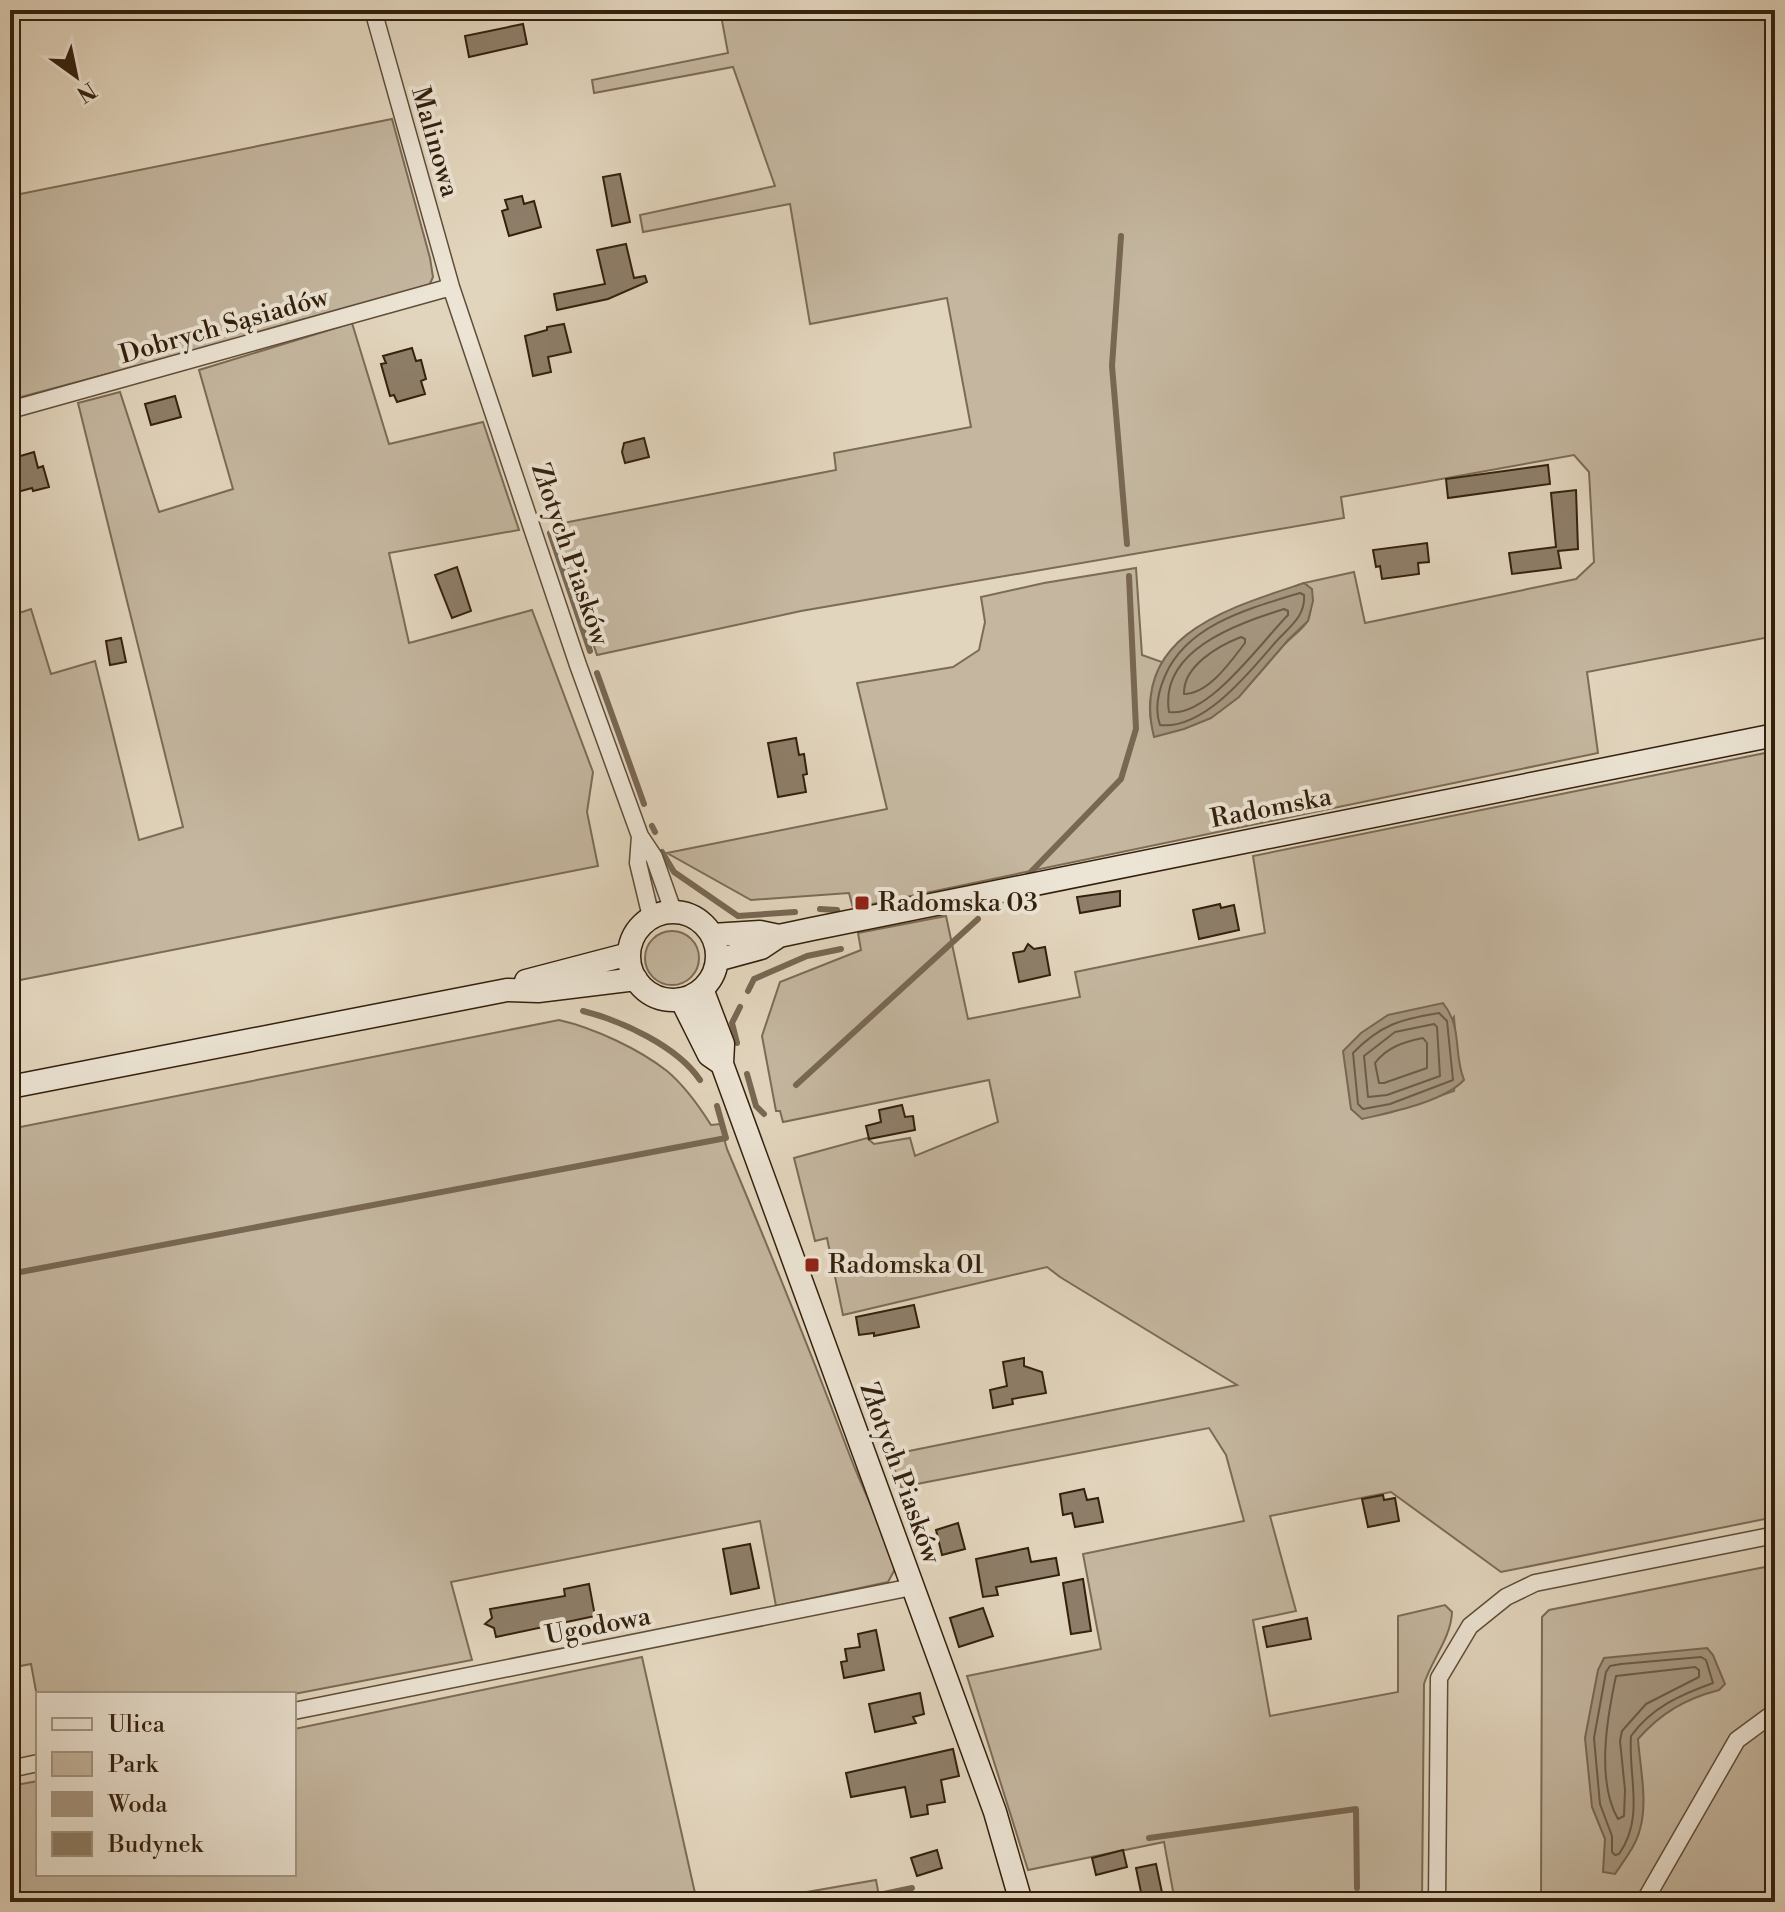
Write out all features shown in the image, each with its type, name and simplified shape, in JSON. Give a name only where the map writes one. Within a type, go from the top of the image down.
[{"type":"street","name":"Malinowa","points":[[373,10],[451,287]]},
{"type":"street","name":"Dobrych Sąsiadów","points":[[10,410],[451,287]]},
{"type":"street","name":"Złotych Piasków","points":[[451,287],[573,651],[640,836],[654,857],[673,911]]},
{"type":"street","name":"Radomska","points":[[717,960],[761,948],[779,936],[1775,735]]},
{"type":"street","name":"Złotych Piasków","points":[[640,836],[638,863],[651,917]]},
{"type":"street","points":[[673,911],[696,918],[712,935],[716,946],[715,969],[702,989],[681,999],[659,997],[648,992],[636,979],[629,954],[635,933],[651,917],[673,911]]},
{"type":"street","name":"Radomska","points":[[712,935],[760,932],[779,936]]},
{"type":"street","points":[[507,990],[534,978],[629,954]]},
{"type":"street","points":[[10,1087],[507,990],[538,991],[636,979]]},
{"type":"street","name":"Złotych Piasków","points":[[702,989],[723,1044],[722,1064],[995,1812],[1021,1902]]},
{"type":"street","name":"Złotych Piasków","points":[[681,999],[709,1055],[722,1064]]},
{"type":"street","points":[[1437,1902],[1439,1678],[1470,1626],[1506,1597],[1535,1583],[1775,1535]]},
{"type":"street","name":"Ugodowa","points":[[296,1711],[912,1587]]},
{"type":"street","points":[[1644,1902],[1737,1740],[1775,1712]]},
{"type":"street","points":[[10,1769],[36,1763]]},
{"type":"green space","points":[[720,10],[1775,10],[1775,636],[1587,672],[1598,753],[853,908],[849,893],[751,900],[667,853],[887,809],[857,683],[953,667],[979,650],[985,622],[981,597],[1136,568],[1142,655],[1162,662],[1151,699],[1150,717],[1155,736],[1178,730],[1214,714],[1254,680],[1308,620],[1312,590],[1304,583],[1354,572],[1365,623],[1576,579],[1594,562],[1589,472],[1574,455],[1341,497],[1344,518],[801,611],[597,655],[553,525],[836,470],[834,453],[971,427],[947,298],[810,324],[790,204],[643,232],[640,215],[775,186],[733,67],[594,93],[592,80],[728,53]]},
{"type":"green space","points":[[392,119],[430,258],[433,277],[428,288],[10,400],[10,196]]},
{"type":"green space","points":[[352,323],[389,444],[483,422],[519,530],[389,553],[409,643],[532,610],[593,772],[587,812],[598,866],[10,982],[10,616],[31,609],[51,674],[95,661],[139,840],[183,827],[78,403],[120,392],[159,512],[233,489],[199,370]]},
{"type":"green space","points":[[1775,751],[1775,1517],[1501,1572],[1391,1492],[1270,1516],[1296,1611],[1253,1620],[1270,1716],[1398,1692],[1398,1616],[1445,1605],[1452,1612],[1445,1640],[1424,1684],[1422,1902],[1175,1902],[1164,1842],[1028,1870],[967,1676],[1101,1649],[1083,1554],[1244,1521],[1226,1455],[1209,1428],[901,1487],[889,1455],[1237,1385],[1047,1267],[843,1315],[827,1238],[815,1241],[794,1158],[867,1138],[874,1144],[910,1138],[915,1156],[998,1122],[989,1080],[783,1122],[780,1111],[776,1111],[762,1036],[780,982],[861,950],[858,933],[946,916],[968,1019],[1080,997],[1075,972],[1265,933],[1253,856]],"holes":[[[1454,1017],[1458,1065],[1454,1091],[1392,1112]]]},
{"type":"green space","points":[[672,931],[691,939],[699,958],[691,977],[672,985],[653,977],[645,958],[653,939]]},
{"type":"green space","points":[[559,1020],[630,1047],[674,1077],[711,1125],[720,1124],[727,1149],[895,1569],[888,1582],[776,1606],[760,1521],[451,1582],[472,1660],[296,1694],[36,1692],[31,1664],[10,1668],[10,1129]]},
{"type":"green space","points":[[1775,1565],[1775,1902],[1541,1902],[1542,1617],[1549,1610]]},
{"type":"green space","points":[[642,1657],[697,1902],[10,1902],[10,1786],[36,1781],[36,1876],[296,1876],[296,1729]]},
{"type":"green space","points":[[876,1880],[880,1902],[749,1902]]},
{"type":"water","points":[[1304,583],[1312,589],[1313,601],[1308,621],[1239,697],[1211,718],[1154,737],[1150,702],[1156,673],[1171,650],[1192,631],[1217,616]]},
{"type":"water","points":[[1443,1003],[1456,1031],[1464,1080],[1430,1100],[1362,1119],[1351,1109],[1343,1051],[1361,1033],[1388,1015]]},
{"type":"water","points":[[1707,1648],[1725,1684],[1719,1690],[1674,1708],[1638,1739],[1643,1796],[1640,1829],[1633,1847],[1615,1874],[1603,1872],[1605,1839],[1592,1807],[1585,1738],[1598,1670],[1604,1658]]},
{"type":"building","points":[[523,24],[527,44],[469,57],[465,36]]},
{"type":"building","points":[[620,174],[630,222],[612,226],[603,177]]},
{"type":"building","points":[[522,196],[524,204],[534,201],[541,227],[509,236],[502,211],[508,209],[505,200]]},
{"type":"building","points":[[626,244],[634,278],[645,276],[647,282],[608,299],[557,310],[554,294],[605,284],[597,250]]},
{"type":"building","points":[[564,324],[571,352],[548,357],[551,372],[533,376],[525,336]]},
{"type":"building","points":[[412,348],[416,361],[421,360],[426,379],[421,381],[425,394],[397,402],[394,395],[390,396],[381,364],[386,363],[383,356]]},
{"type":"building","points":[[175,396],[181,417],[151,425],[145,404]]},
{"type":"building","points":[[644,438],[649,457],[625,463],[622,452],[624,443]]},
{"type":"building","points":[[34,452],[38,468],[43,466],[49,487],[10,494],[10,459]]},
{"type":"building","points":[[1548,465],[1550,484],[1448,498],[1446,479]]},
{"type":"building","points":[[1576,490],[1578,549],[1558,551],[1561,568],[1512,574],[1509,553],[1556,547],[1551,493]]},
{"type":"building","points":[[1427,543],[1429,562],[1418,563],[1419,574],[1382,579],[1373,550]]},
{"type":"building","points":[[457,567],[471,611],[452,618],[435,575]]},
{"type":"building","points":[[121,638],[126,662],[110,665],[106,641]]},
{"type":"building","points":[[796,738],[799,755],[804,754],[806,792],[778,797],[768,743]]},
{"type":"building","points":[[1120,891],[1120,906],[1080,913],[1077,897]]},
{"type":"building","points":[[1220,904],[1221,908],[1234,905],[1239,930],[1199,939],[1193,910]]},
{"type":"building","points":[[1028,944],[1034,949],[1045,947],[1050,975],[1019,982],[1013,953],[1024,951]]},
{"type":"building","points":[[902,1105],[905,1117],[913,1116],[915,1130],[869,1139],[866,1126],[881,1122],[879,1110]]},
{"type":"building","points":[[914,1305],[919,1327],[874,1336],[874,1333],[859,1335],[856,1317]]},
{"type":"building","points":[[1024,1358],[1024,1366],[1042,1372],[1046,1393],[1012,1399],[1013,1404],[993,1408],[990,1390],[1007,1386],[1003,1362]]},
{"type":"building","points":[[1084,1489],[1087,1500],[1098,1498],[1103,1522],[1075,1527],[1072,1513],[1063,1515],[1060,1494]]},
{"type":"building","points":[[1383,1495],[1384,1500],[1395,1498],[1399,1521],[1368,1527],[1362,1499]]},
{"type":"building","points":[[958,1523],[965,1549],[942,1555],[936,1530]]},
{"type":"building","points":[[750,1544],[759,1588],[731,1594],[723,1549]]},
{"type":"building","points":[[1028,1548],[1031,1562],[1056,1558],[1059,1575],[996,1587],[998,1595],[983,1597],[976,1559]]},
{"type":"building","points":[[1083,1579],[1091,1631],[1071,1634],[1063,1583]]},
{"type":"building","points":[[589,1584],[595,1616],[496,1637],[494,1628],[485,1624],[492,1618],[490,1609],[565,1596],[564,1589]]},
{"type":"building","points":[[983,1608],[993,1636],[959,1647],[950,1618]]},
{"type":"building","points":[[1307,1618],[1311,1639],[1267,1647],[1263,1627]]},
{"type":"building","points":[[876,1630],[884,1670],[844,1678],[841,1662],[847,1661],[845,1649],[860,1647],[858,1634]]},
{"type":"building","points":[[920,1693],[924,1714],[913,1717],[916,1723],[875,1732],[869,1704]]},
{"type":"building","points":[[953,1749],[959,1776],[941,1780],[945,1802],[927,1805],[928,1814],[911,1817],[905,1787],[851,1797],[846,1773]]},
{"type":"building","points":[[937,1850],[942,1868],[917,1876],[911,1858]]},
{"type":"building","points":[[1123,1850],[1127,1867],[1096,1875],[1092,1858]]},
{"type":"building","points":[[1156,1864],[1164,1902],[1143,1902],[1136,1868]]},
{"type":"waterway","points":[[1121,236],[1112,366],[1127,544]]},
{"type":"waterway","points":[[550,533],[590,651]]},
{"type":"waterway","points":[[1025,878],[1121,779],[1136,729],[1129,576]]},
{"type":"waterway","points":[[597,673],[644,804]]},
{"type":"waterway","points":[[652,826],[655,832]]},
{"type":"waterway","points":[[662,852],[674,872],[738,916],[795,912]]},
{"type":"waterway","points":[[820,909],[837,910]]},
{"type":"waterway","points":[[796,1085],[978,919]]},
{"type":"waterway","points":[[748,991],[754,979],[807,956],[841,949]]},
{"type":"waterway","points":[[737,1043],[732,1023],[740,1007]]},
{"type":"waterway","points":[[583,1011],[648,1036],[678,1056],[700,1080]]},
{"type":"waterway","points":[[747,1074],[756,1106],[764,1114]]},
{"type":"waterway","points":[[10,1274],[726,1138],[717,1106]]},
{"type":"waterway","points":[[1149,1838],[1356,1809],[1357,1888]]},
{"type":"waterway","points":[[846,1902],[912,1888]]},
{"type":"place","name":"Radomska 03","points":[[862,903]]},
{"type":"place","name":"Radomska 01","points":[[812,1265]]}]
